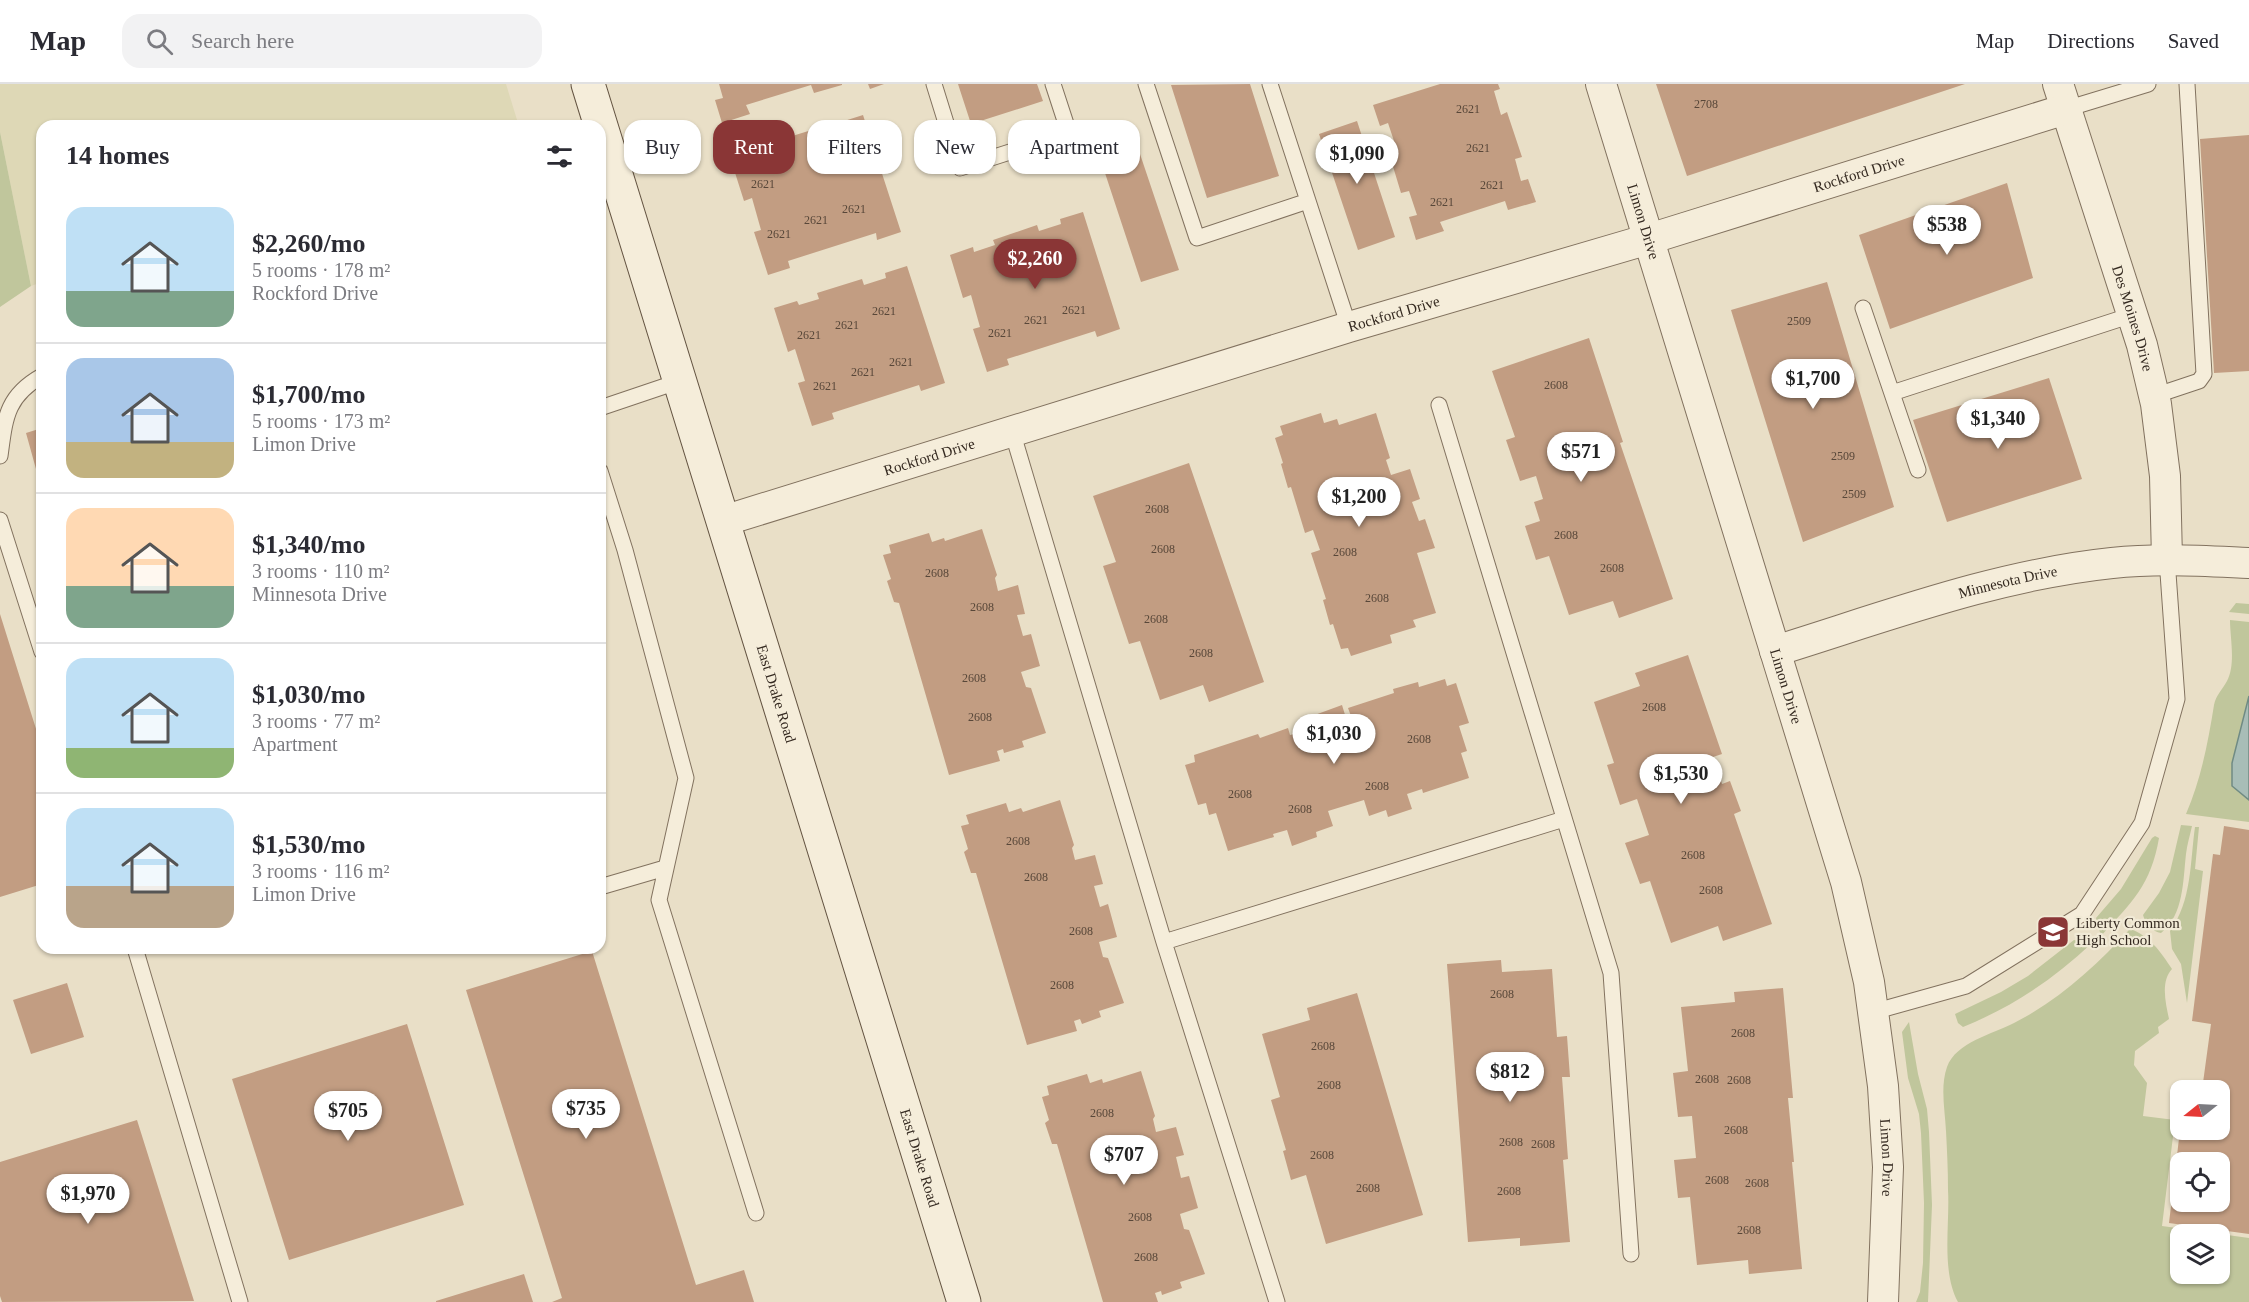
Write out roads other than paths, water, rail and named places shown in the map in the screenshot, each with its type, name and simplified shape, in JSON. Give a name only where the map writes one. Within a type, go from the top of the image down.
[{"type":"main road","name":"East Drake Road","points":[[588,84],[599,120]]},
{"type":"main road","name":"East Drake Road","points":[[606,142],[964,1302]]},
{"type":"street","name":"Limon Drive","points":[[1601,84],[1846,882],[1869,982],[1883,1086],[1888,1167],[1883,1302]]},
{"type":"street","name":"Rockford Drive","points":[[723,521],[1349,327],[1649,240],[2062,96]]},
{"type":"street","name":"Des Moines Drive","points":[[2062,96],[2142,345],[2154,396],[2165,476],[2167,559]]},
{"type":"street","name":"Minnesota Drive","points":[[1775,651],[1978,589],[2066,570],[2111,563],[2167,559],[2249,563]]},
{"type":"lane","points":[[934,84],[960,168],[1069,133],[1053,84]]},
{"type":"lane","points":[[1146,84],[1197,238],[1308,201]]},
{"type":"lane","points":[[1270,84],[1349,327]]},
{"type":"lane","points":[[2062,96],[2148,84]]},
{"type":"lane","points":[[2154,396],[2199,381],[2204,374],[2187,84]]},
{"type":"lane","points":[[1863,308],[1918,470]]},
{"type":"lane","points":[[1892,393],[2132,315]]},
{"type":"lane","points":[[0,456],[11,402],[36,381]]},
{"type":"lane","points":[[606,406],[680,381]]},
{"type":"lane","points":[[1439,405],[1611,973],[1631,1254]]},
{"type":"lane","points":[[1012,431],[1164,942],[1277,1302]]},
{"type":"lane","points":[[606,490],[625,550],[686,778],[659,900],[756,1213]]},
{"type":"lane","points":[[0,520],[36,633]]},
{"type":"lane","points":[[1873,1012],[1966,986],[2082,914],[2142,823],[2177,699],[2167,559]]},
{"type":"lane","points":[[1164,942],[1564,819]]},
{"type":"lane","points":[[606,885],[665,868]]},
{"type":"lane","points":[[137,954],[240,1302]]},
{"type":"water","points":[[2249,696],[2249,800],[2232,786],[2232,763]]},
{"type":"place","name":"Liberty Common High School","points":[[2053,932]]}]
